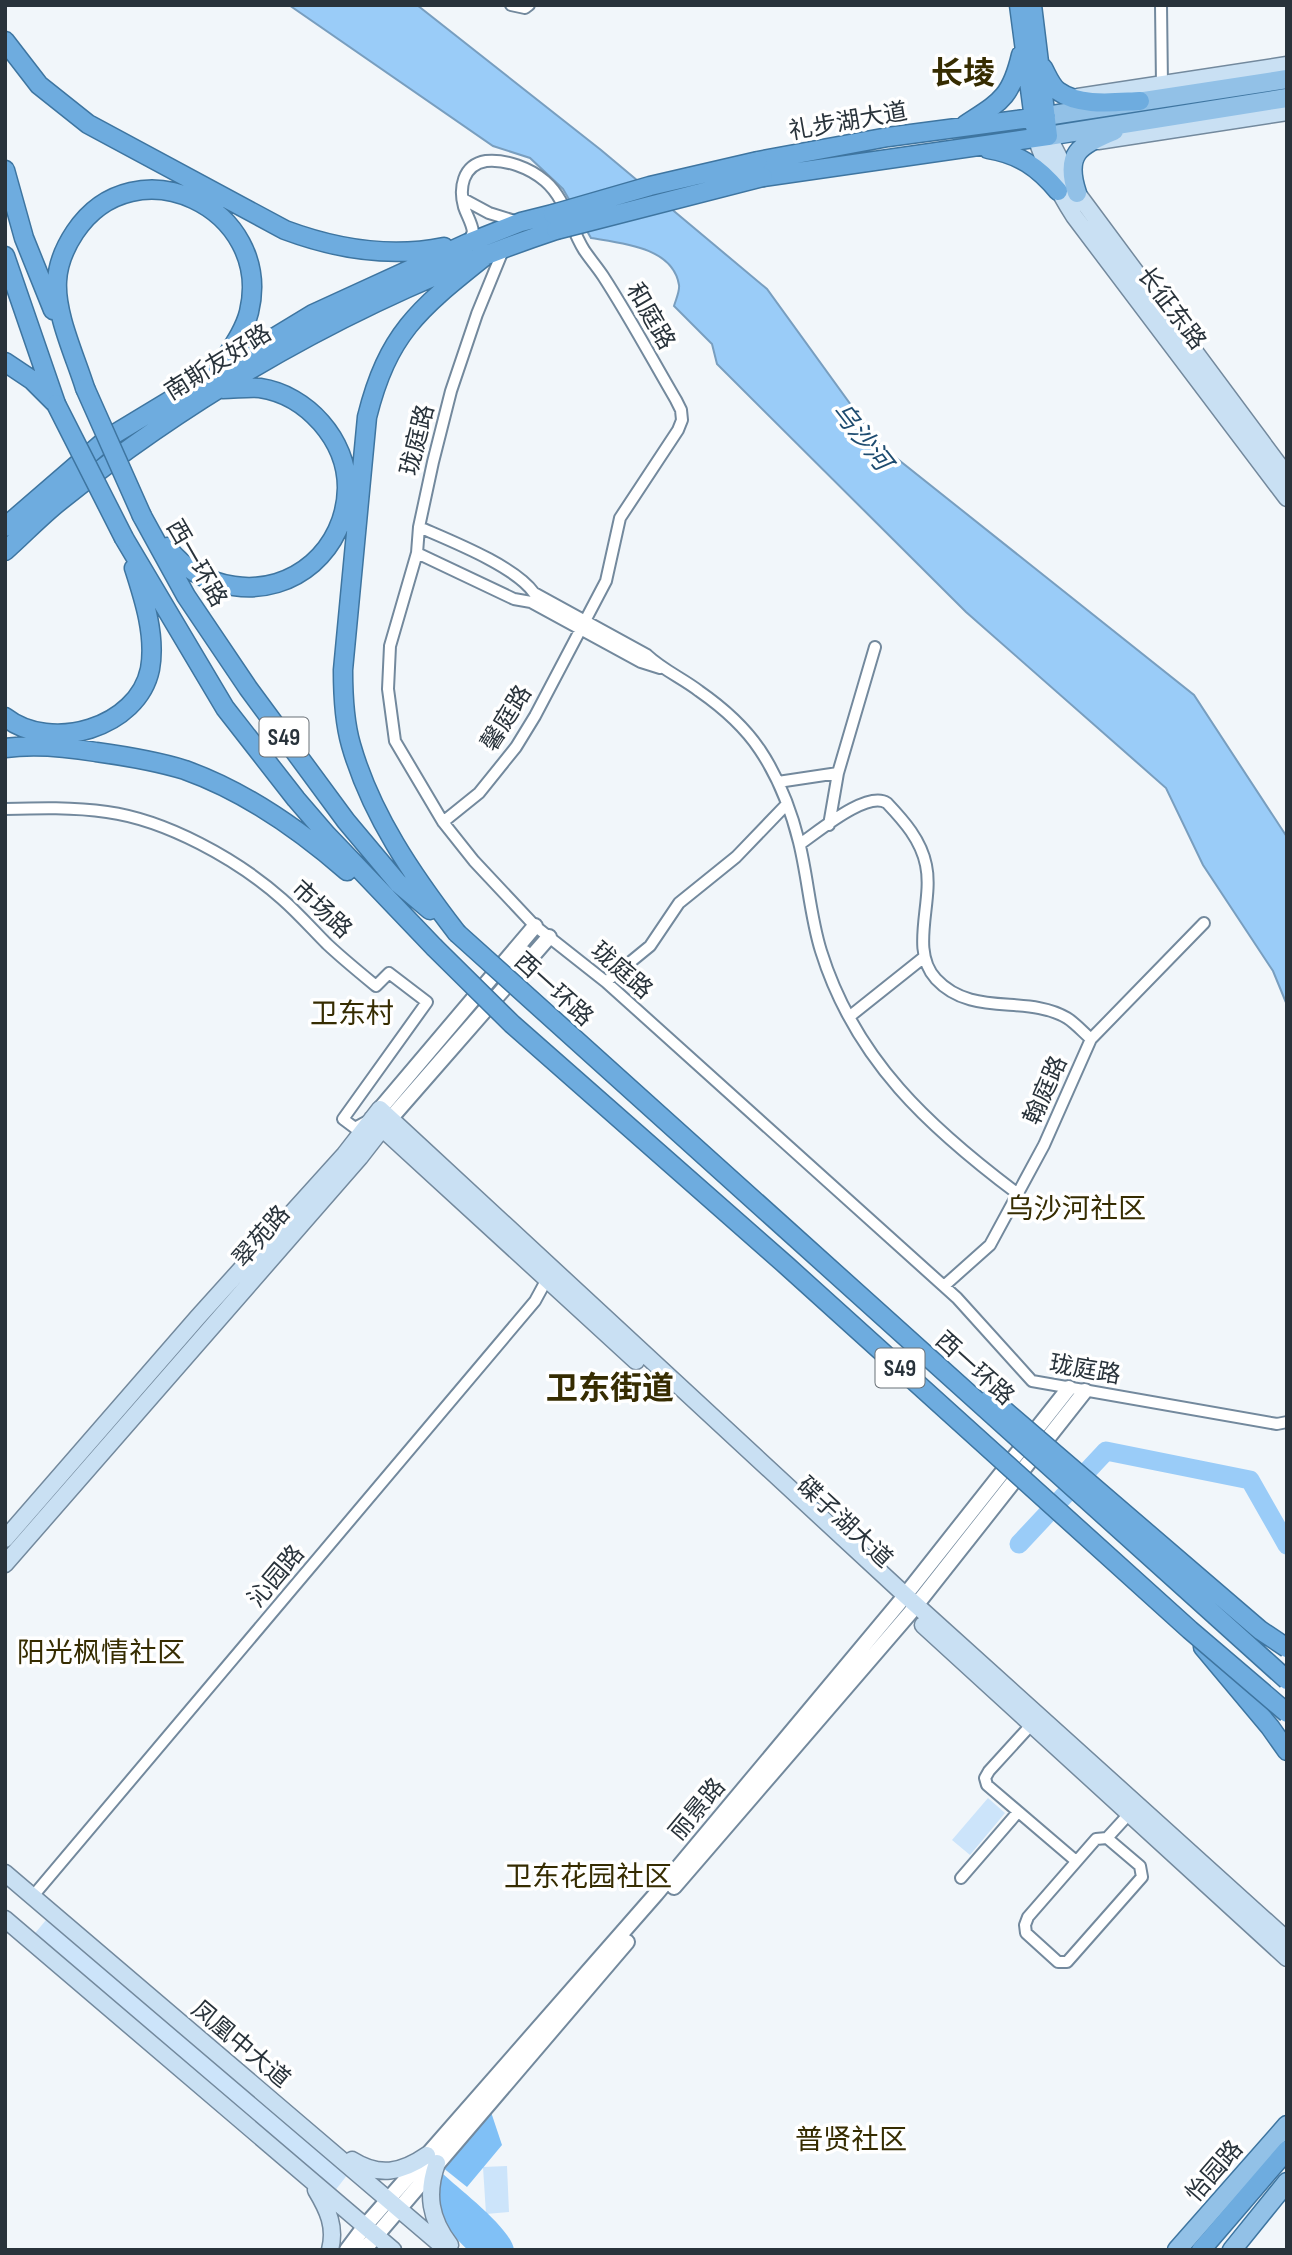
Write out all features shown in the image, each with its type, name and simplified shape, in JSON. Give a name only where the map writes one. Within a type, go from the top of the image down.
[{"type":"highway","points":[[1019,5],[1040,117]]},
{"type":"highway","points":[[1032,5],[1039,60],[1042,136]]},
{"type":"highway","points":[[5,41],[39,85],[88,124],[285,230],[314,240],[366,251],[426,251],[468,243]]},
{"type":"highway","points":[[962,127],[998,103],[1009,92],[1018,70],[1024,43]]},
{"type":"highway","points":[[1039,60],[1056,90],[1070,98],[1094,102],[1140,102]]},
{"type":"highway","name":"礼步湖大道","points":[[468,243],[521,222],[554,222],[653,204],[760,169],[888,137],[1040,117]]},
{"type":"highway","name":"礼步湖大道","points":[[760,169],[1042,136]]},
{"type":"highway","points":[[974,146],[1005,151],[1020,158],[1044,175],[1058,191]]},
{"type":"highway","name":"西一环路","points":[[5,170],[24,239],[85,388],[142,516],[186,596],[248,688],[346,821],[398,883],[457,933],[1287,1680]]},
{"type":"highway","points":[[85,388],[58,306],[57,281],[60,261],[81,223],[117,197],[138,190],[162,190],[190,196],[213,208],[230,225],[241,242],[251,275],[248,314],[218,370]]},
{"type":"highway","name":"礼步湖大道","points":[[484,257],[554,222]]},
{"type":"highway","name":"南斯友好路","points":[[5,527],[108,438],[218,370],[313,313],[468,243]]},
{"type":"highway","name":"西一环路","points":[[5,256],[56,404],[124,538],[225,708],[327,835],[433,947],[512,1024],[787,1266],[1190,1630],[1287,1713]]},
{"type":"highway","points":[[457,933],[416,880],[380,819],[363,780],[350,744],[344,705],[343,670],[367,417],[373,395],[393,346],[409,323],[432,298],[484,257]]},
{"type":"highway","name":"南斯友好路","points":[[5,551],[58,502],[149,434],[219,389],[309,335],[389,297],[484,257]]},
{"type":"highway","points":[[5,362],[32,380],[56,404]]},
{"type":"highway","points":[[142,516],[173,555],[190,570],[225,584],[244,587],[279,584],[312,565],[327,547],[337,528],[347,488],[339,450],[328,430],[314,414],[280,394],[259,388],[219,389]]},
{"type":"highway","points":[[5,511],[40,495]]},
{"type":"highway","points":[[5,717],[13,723],[37,730],[67,734],[92,729],[115,718],[140,694],[150,670],[151,644],[142,593],[124,538]]},
{"type":"highway","points":[[5,748],[66,747],[128,756],[184,770],[237,793],[331,856],[433,947]]},
{"type":"highway","points":[[900,1333],[980,1390],[1287,1654]]},
{"type":"highway","points":[[1190,1630],[1287,1751]]},
{"type":"highway","points":[[1260,1630],[1287,1648]]},
{"type":"highway","points":[[1201,2250],[1287,2150]]},
{"type":"highway","points":[[1217,2250],[1287,2167]]},
{"type":"main road","points":[[1070,98],[1287,65]]},
{"type":"main road","name":"礼步湖大道","points":[[1040,117],[1287,79]]},
{"type":"main road","name":"礼步湖大道","points":[[1042,136],[1287,98]]},
{"type":"main road","points":[[1089,143],[1287,111]]},
{"type":"main road","points":[[1077,193],[1071,175],[1074,155],[1089,143],[1140,121]]},
{"type":"main road","name":"长征东路","points":[[1042,136],[1043,161],[1074,216],[1287,498]]},
{"type":"main road","name":"长征东路","points":[[1042,136],[1077,193],[1287,476]]},
{"type":"main road","name":"碟子湖大道","points":[[381,1119],[547,1279],[1287,1940]]},
{"type":"main road","name":"碟子湖大道","points":[[381,1119],[908,1604],[1031,1725],[1287,1958]]},
{"type":"main road","name":"翠苑路","points":[[5,1539],[198,1317],[345,1154],[381,1119]]},
{"type":"main road","name":"翠苑路","points":[[5,1564],[381,1119]]},
{"type":"main road","name":"凤凰中大道","points":[[5,1873],[447,2250]]},
{"type":"main road","points":[[5,1919],[393,2250]]},
{"type":"main road","name":"怡园路","points":[[1177,2250],[1287,2125]]},
{"type":"main road","points":[[318,2139],[364,2167],[378,2171],[410,2167],[432,2159],[432,2216],[453,2250]]},
{"type":"main road","points":[[307,2176],[326,2206],[331,2220],[334,2235],[330,2250]]},
{"type":"main road","points":[[1232,2250],[1287,2182]]},
{"type":"street","points":[[511,5],[525,8],[529,5]]},
{"type":"street","points":[[1161,5],[1162,85]]},
{"type":"street","name":"和庭路","points":[[463,199],[462,183],[465,174],[485,162],[520,166],[545,181],[558,195],[583,249],[619,302],[681,410],[682,420],[678,430],[620,518],[606,581],[584,625]]},
{"type":"street","points":[[463,199],[473,232],[468,243]]},
{"type":"street","points":[[463,199],[497,216],[521,222]]},
{"type":"street","name":"珑庭路","points":[[504,248],[477,314],[451,391],[419,527],[417,553],[390,646],[388,689],[395,741],[443,822],[474,861],[535,926],[606,982],[944,1286],[1032,1381],[1277,1424],[1287,1422]]},
{"type":"street","points":[[419,527],[461,545],[524,581],[534,593],[584,625]]},
{"type":"street","points":[[417,553],[514,599],[531,602],[647,654],[661,668],[698,690],[731,716],[758,748],[778,782],[800,844],[810,908],[821,952],[838,997],[849,1017],[875,1059],[905,1097],[940,1133],[1018,1194]]},
{"type":"street","name":"馨庭路","points":[[443,822],[479,793],[516,747],[584,625]]},
{"type":"street","points":[[829,825],[838,773],[875,647]]},
{"type":"street","points":[[778,782],[838,773]]},
{"type":"street","points":[[800,844],[858,805],[875,799],[887,803],[912,832],[921,849],[929,878],[929,901],[922,942],[923,958],[936,978],[952,990],[990,1004],[1028,1006],[1066,1017],[1091,1039]]},
{"type":"street","points":[[606,982],[650,946],[679,903],[736,857],[786,805]]},
{"type":"street","name":"市场路","points":[[5,809],[54,808],[108,812],[142,820],[194,841],[246,871],[281,898],[329,946],[376,986],[389,973],[427,1002],[343,1119],[355,1128],[381,1119]]},
{"type":"street","name":"翰庭路","points":[[944,1286],[990,1245],[1044,1145],[1091,1039],[1204,923]]},
{"type":"street","name":"翠苑路","points":[[381,1119],[535,926]]},
{"type":"street","name":"翠苑路","points":[[381,1119],[549,937]]},
{"type":"street","points":[[849,1017],[923,958]]},
{"type":"street","name":"沁园路","points":[[33,1896],[535,1301],[547,1279]]},
{"type":"street","name":"丽景路","points":[[908,1604],[1069,1388]]},
{"type":"street","name":"丽景路","points":[[347,2250],[371,2230],[394,2204],[656,1894],[908,1604],[1085,1391]]},
{"type":"street","points":[[1031,1725],[989,1771],[985,1778],[987,1785],[1076,1861]]},
{"type":"street","points":[[961,1878],[1018,1812]]},
{"type":"street","points":[[1107,1838],[1140,1866],[1142,1877],[1067,1962],[1058,1962],[1026,1933],[1028,1917],[1096,1839],[1107,1838],[1129,1814]]},
{"type":"street","name":"丽景路","points":[[365,2250],[371,2230]]},
{"type":"shaded area","points":[[988,1798],[1005,1813],[970,1855],[952,1840]]},
{"type":"shaded area","points":[[46,1920],[348,2174],[334,2192],[31,1938]]},
{"type":"shaded area","points":[[490,2109],[502,2145],[467,2187],[442,2167]]},
{"type":"shaded area","points":[[507,2166],[509,2212],[486,2214],[483,2167]]},
{"type":"shaded area","points":[[443,2174],[495,2221],[511,2241],[514,2250],[468,2250],[457,2239],[442,2219],[437,2204],[436,2194]]},
{"type":"water","name":"乌沙河","points":[[289,5],[417,5],[601,150],[767,289],[880,445],[1194,695],[1287,837],[1287,1005],[1273,971],[1203,865],[1166,788],[966,612],[717,364],[712,344],[674,306],[679,285],[675,272],[667,262],[644,249],[591,238],[563,189],[530,158],[493,146]]},
{"type":"waterway","points":[[1019,1544],[1106,1451],[1250,1480],[1287,1545]]},
{"type":"district","name":"长堎","points":[[963,73]]},
{"type":"district","name":"卫东村","points":[[352,1013]]},
{"type":"district","name":"乌沙河社区","points":[[1076,1208]]},
{"type":"district","name":"卫东街道","points":[[610,1388]]},
{"type":"district","name":"阳光枫情社区","points":[[101,1652]]},
{"type":"district","name":"卫东花园社区","points":[[588,1876]]},
{"type":"district","name":"普贤社区","points":[[851,2139]]}]
